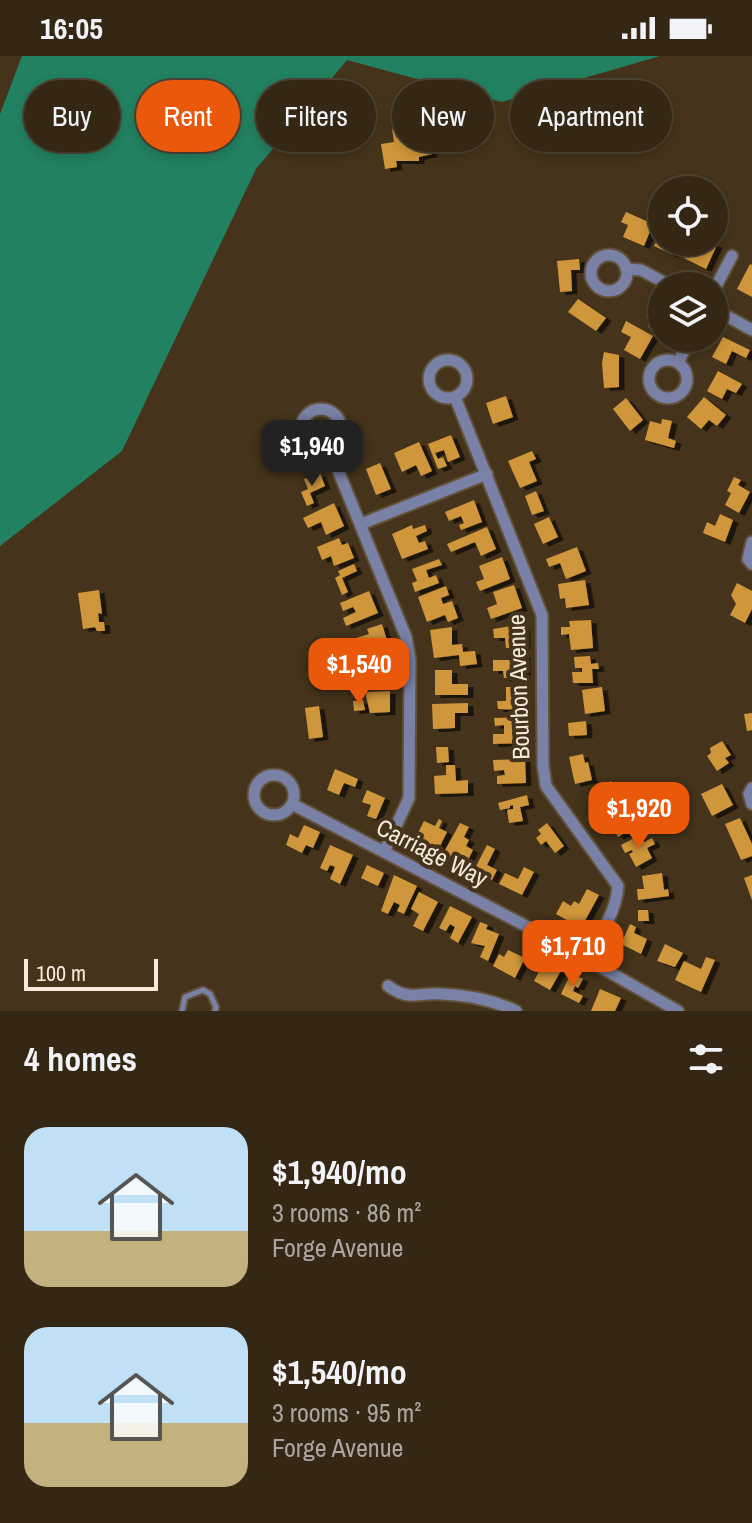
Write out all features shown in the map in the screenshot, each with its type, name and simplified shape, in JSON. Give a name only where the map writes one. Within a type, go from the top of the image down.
[{"type":"street","points":[[724,272],[732,256]]},
{"type":"street","points":[[626,269],[648,274]]},
{"type":"street","points":[[728,317],[752,330]]},
{"type":"street","points":[[678,363],[683,352]]},
{"type":"street","name":"Bourbon Avenue","points":[[455,397],[542,615],[543,765],[546,786],[618,886],[617,902],[609,921],[584,959]]},
{"type":"street","points":[[329,448],[406,637],[410,660],[409,798],[384,852]]},
{"type":"street","points":[[361,524],[487,474]]},
{"type":"street","points":[[750,561],[752,542]]},
{"type":"street","name":"Carriage Way","points":[[292,804],[678,1011]]},
{"type":"street","points":[[388,986],[406,997],[439,993],[469,996],[516,1011]]},
{"type":"lane","points":[[182,1011],[185,997],[203,990],[210,994],[215,1011]]},
{"type":"green space","points":[[22,56],[660,56],[578,80],[510,80],[510,100],[502,102],[494,100],[494,80],[421,80],[347,60],[330,80],[256,80],[256,152],[270,152],[256,169],[122,451],[0,546],[0,114]]},
{"type":"building","points":[[392,142],[392,152],[432,154],[419,157],[419,161],[396,161],[397,167],[385,169],[381,144]]},
{"type":"building","points":[[626,212],[648,222],[644,246],[623,237],[628,225],[621,222]]},
{"type":"building","points":[[685,256],[712,256],[706,269]]},
{"type":"building","points":[[579,259],[580,270],[571,270],[572,291],[560,292],[557,261]]},
{"type":"building","points":[[752,265],[752,297],[737,289]]},
{"type":"building","points":[[578,299],[606,318],[596,331],[568,312]]},
{"type":"building","points":[[626,321],[648,333],[648,345],[640,359],[624,350],[631,337],[621,332]]},
{"type":"building","points":[[728,339],[750,350],[746,358],[732,351],[726,364],[712,357],[715,352],[728,352]]},
{"type":"building","points":[[604,352],[619,355],[619,387],[604,388]]},
{"type":"building","points":[[718,371],[742,384],[736,393],[727,389],[722,399],[707,391]]},
{"type":"building","points":[[506,396],[513,417],[493,424],[486,403]]},
{"type":"building","points":[[704,397],[726,415],[717,426],[709,420],[701,429],[687,417]]},
{"type":"building","points":[[626,398],[643,420],[630,431],[613,409]]},
{"type":"building","points":[[662,419],[672,421],[668,438],[676,441],[674,448],[645,440],[650,421],[661,424]]},
{"type":"building","points":[[451,435],[460,457],[448,462],[444,450],[435,453],[438,459],[443,457],[447,466],[438,469],[428,444]]},
{"type":"building","points":[[419,442],[432,471],[421,476],[416,465],[402,472],[394,453]]},
{"type":"building","points":[[532,451],[536,459],[529,462],[537,481],[520,488],[508,461]]},
{"type":"building","points":[[380,463],[391,489],[376,495],[366,469]]},
{"type":"building","points":[[320,473],[325,486],[310,493],[314,503],[307,506],[301,492],[308,489],[304,479]]},
{"type":"building","points":[[734,477],[741,480],[738,485],[750,492],[739,513],[725,505]]},
{"type":"building","points":[[536,491],[544,511],[532,515],[525,496]]},
{"type":"building","points":[[474,500],[482,522],[461,530],[459,525],[464,523],[461,516],[449,521],[445,512]]},
{"type":"building","points":[[334,503],[344,526],[326,535],[321,522],[308,528],[303,518]]},
{"type":"building","points":[[720,514],[733,520],[725,542],[703,533],[707,522],[715,526]]},
{"type":"building","points":[[549,517],[558,537],[543,544],[534,524]]},
{"type":"building","points":[[412,525],[413,529],[425,525],[427,531],[416,536],[419,543],[425,541],[428,549],[402,559],[392,534]]},
{"type":"building","points":[[487,527],[496,549],[481,556],[475,542],[451,552],[447,544]]},
{"type":"building","points":[[339,538],[342,545],[348,543],[354,558],[334,566],[331,556],[322,560],[317,547]]},
{"type":"building","points":[[577,547],[586,571],[566,579],[560,563],[549,567],[546,559]]},
{"type":"building","points":[[502,557],[510,579],[480,591],[476,582],[484,579],[479,566]]},
{"type":"building","points":[[439,559],[442,565],[426,570],[429,578],[436,575],[439,583],[415,592],[412,583],[417,581],[412,569]]},
{"type":"building","points":[[354,564],[357,571],[342,578],[348,592],[342,595],[335,578],[340,575],[338,571]]},
{"type":"building","points":[[585,580],[589,605],[566,608],[565,598],[560,599],[558,584]]},
{"type":"building","points":[[737,583],[752,591],[752,609],[745,623],[730,615],[736,604],[731,595]]},
{"type":"building","points":[[514,585],[522,608],[491,619],[487,608],[497,604],[493,592]]},
{"type":"building","points":[[446,586],[449,595],[441,598],[443,604],[452,601],[458,618],[448,622],[445,615],[427,622],[418,597]]},
{"type":"building","points":[[99,590],[102,614],[98,613],[99,622],[104,622],[105,631],[97,631],[95,627],[83,629],[78,593]]},
{"type":"building","points":[[369,591],[378,613],[346,626],[343,618],[356,612],[353,607],[343,611],[340,603]]},
{"type":"building","points":[[591,620],[593,648],[571,650],[569,634],[561,635],[561,627],[570,627],[569,621]]},
{"type":"building","points":[[382,624],[389,647],[374,651],[371,644],[359,648],[356,638],[369,634],[367,629]]},
{"type":"building","points":[[524,624],[525,647],[506,648],[505,638],[494,638],[493,629]]},
{"type":"building","points":[[452,627],[452,645],[462,644],[463,652],[475,651],[477,664],[460,666],[459,655],[434,658],[430,630]]},
{"type":"building","points":[[511,654],[525,655],[525,678],[504,678],[503,671],[493,671],[493,660],[511,660]]},
{"type":"building","points":[[590,656],[591,664],[598,663],[599,669],[592,669],[593,683],[573,683],[572,672],[582,672],[582,668],[575,668],[574,657]]},
{"type":"building","points":[[370,659],[389,659],[390,682],[357,682],[357,672],[371,672]]},
{"type":"building","points":[[435,670],[452,670],[452,684],[468,684],[468,695],[435,695]]},
{"type":"building","points":[[506,687],[524,687],[525,710],[498,709],[497,701],[506,701]]},
{"type":"building","points":[[602,687],[605,711],[585,714],[582,690]]},
{"type":"building","points":[[390,691],[390,712],[370,713],[365,692]]},
{"type":"building","points":[[363,700],[365,710],[354,711],[353,701]]},
{"type":"building","points":[[468,703],[468,713],[455,713],[455,728],[433,729],[432,704]]},
{"type":"building","points":[[319,706],[323,737],[309,739],[305,708]]},
{"type":"building","points":[[752,713],[752,730],[747,731],[744,714]]},
{"type":"building","points":[[523,717],[524,743],[493,744],[493,734],[504,734],[504,725],[495,726],[494,718]]},
{"type":"building","points":[[586,721],[587,735],[569,736],[568,723]]},
{"type":"building","points":[[722,741],[731,755],[725,758],[729,763],[717,771],[707,756],[711,753],[710,748]]},
{"type":"building","points":[[436,747],[448,747],[449,762],[437,763]]},
{"type":"building","points":[[583,754],[592,780],[575,784],[569,757]]},
{"type":"building","points":[[525,759],[526,783],[497,784],[497,776],[505,775],[504,770],[494,771],[493,760]]},
{"type":"building","points":[[446,765],[455,765],[456,781],[468,780],[468,793],[435,794],[434,776],[446,775]]},
{"type":"building","points":[[335,769],[358,779],[355,787],[344,783],[339,795],[327,790]]},
{"type":"building","points":[[611,781],[615,788],[609,791],[612,797],[619,793],[622,799],[599,812],[594,803],[600,800],[595,790]]},
{"type":"building","points":[[722,784],[733,805],[712,816],[701,794]]},
{"type":"building","points":[[367,790],[385,798],[376,819],[367,816],[371,805],[362,802]]},
{"type":"building","points":[[527,795],[529,805],[520,807],[523,821],[509,823],[507,810],[513,809],[513,805],[500,810],[498,803]]},
{"type":"building","points":[[626,800],[632,810],[627,812],[633,828],[618,837],[615,832],[620,829],[617,824],[611,827],[608,821],[621,813],[617,806]]},
{"type":"building","points":[[740,818],[752,844],[752,856],[741,860],[725,824]]},
{"type":"building","points":[[439,819],[442,821],[439,828],[447,832],[439,848],[416,837],[424,821],[435,826]]},
{"type":"building","points":[[460,823],[469,827],[464,837],[469,840],[466,846],[473,850],[466,864],[444,852]]},
{"type":"building","points":[[547,823],[564,846],[555,853],[546,841],[541,845],[536,838],[541,834],[538,830]]},
{"type":"building","points":[[304,825],[320,832],[313,848],[306,845],[302,853],[286,845],[290,834],[298,838]]},
{"type":"building","points":[[640,835],[644,842],[652,838],[655,844],[647,848],[652,858],[636,867],[629,854],[632,850],[625,853],[621,845]]},
{"type":"building","points":[[330,845],[353,855],[340,884],[330,879],[335,867],[330,865],[327,871],[320,868]]},
{"type":"building","points":[[487,845],[495,849],[487,865],[497,870],[492,880],[474,870]]},
{"type":"building","points":[[367,865],[384,873],[378,886],[361,878]]},
{"type":"building","points":[[524,867],[534,872],[522,895],[499,884],[505,873],[518,879]]},
{"type":"building","points":[[662,873],[664,890],[668,889],[669,896],[638,900],[637,889],[644,889],[642,876]]},
{"type":"building","points":[[394,875],[417,886],[404,914],[397,911],[400,905],[394,902],[388,914],[381,911]]},
{"type":"building","points":[[752,875],[752,900],[744,878]]},
{"type":"building","points":[[587,889],[599,895],[581,928],[556,914],[563,901],[571,906],[574,901],[579,904]]},
{"type":"building","points":[[419,892],[438,902],[423,931],[413,926],[419,914],[411,909]]},
{"type":"building","points":[[450,906],[472,917],[458,943],[450,938],[455,927],[450,924],[446,931],[439,928]]},
{"type":"building","points":[[638,910],[648,910],[649,921],[638,921]]},
{"type":"building","points":[[480,922],[488,925],[486,929],[499,934],[488,961],[480,957],[485,946],[471,943]]},
{"type":"building","points":[[630,924],[636,927],[634,933],[647,939],[641,954],[621,944]]},
{"type":"building","points":[[665,944],[683,953],[675,967],[657,961]]},
{"type":"building","points":[[508,950],[525,958],[515,978],[493,966],[499,954],[504,957]]},
{"type":"building","points":[[706,957],[715,960],[701,992],[675,980],[684,961],[701,969]]},
{"type":"building","points":[[546,958],[563,967],[550,990],[534,981]]},
{"type":"building","points":[[571,973],[583,979],[573,991],[583,996],[579,1003],[561,994]]},
{"type":"building","points":[[600,989],[621,998],[615,1011],[591,1011]]}]
